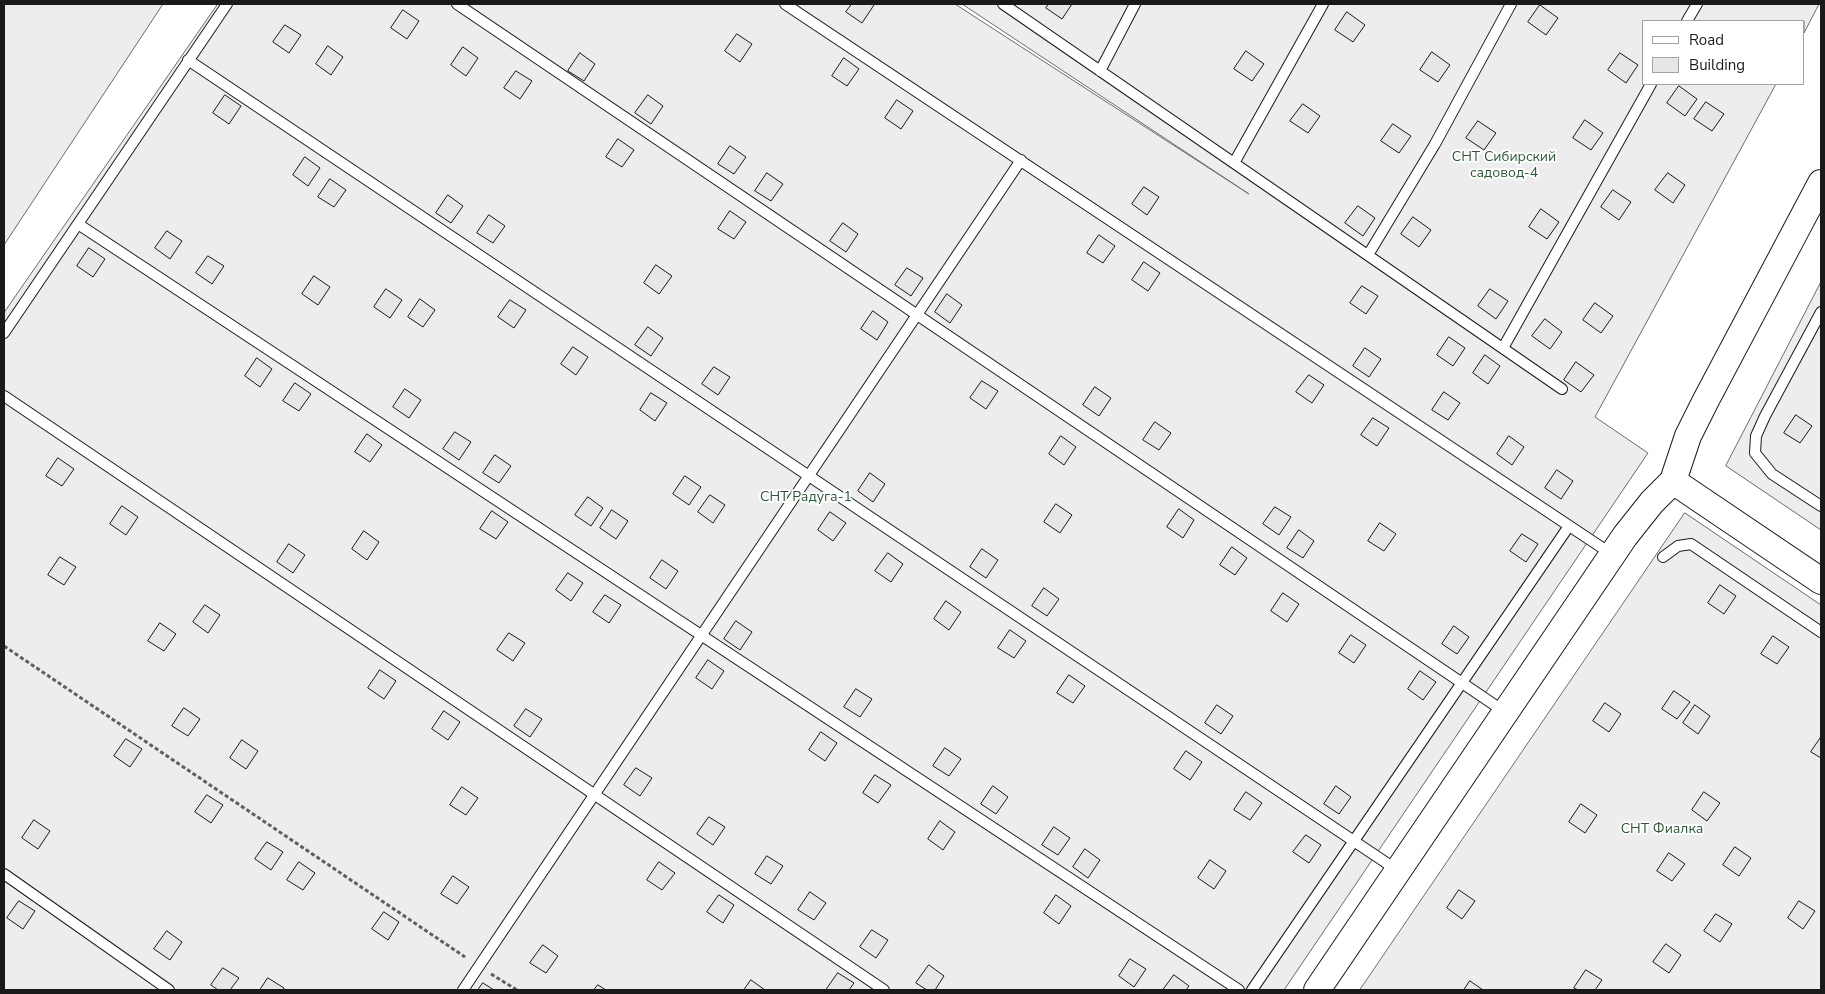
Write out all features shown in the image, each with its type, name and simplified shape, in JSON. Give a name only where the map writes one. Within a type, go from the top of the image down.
[{"type":"street","points":[[1317,990],[1612,555],[1647,509],[1673,480],[1688,436],[1821,183]]},
{"type":"street","points":[[1673,480],[1821,581]]},
{"type":"lane","points":[[4,333],[227,4]]},
{"type":"lane","points":[[457,4],[1506,712]]},
{"type":"lane","points":[[785,4],[1612,555]]},
{"type":"lane","points":[[1003,4],[1562,389]]},
{"type":"lane","points":[[1100,71],[1136,4]]},
{"type":"lane","points":[[1234,163],[1323,4]]},
{"type":"lane","points":[[1368,255],[1435,144],[1510,4]]},
{"type":"lane","points":[[1688,20],[1697,4]]},
{"type":"lane","points":[[188,60],[1398,871]]},
{"type":"lane","points":[[1503,348],[1650,85]]},
{"type":"lane","points":[[463,990],[1020,160]]},
{"type":"lane","points":[[78,224],[1239,990]]},
{"type":"lane","points":[[1821,312],[1765,416],[1756,436],[1755,454],[1772,474],[1821,506]]},
{"type":"lane","points":[[4,396],[884,990]]},
{"type":"lane","points":[[1252,990],[1569,526]]},
{"type":"lane","points":[[1663,557],[1678,546],[1691,544],[1821,632]]},
{"type":"lane","points":[[4,874],[169,990]]},
{"type":"path","points":[[4,646],[478,966],[517,990]]},
{"type":"shaded area","points":[[4,4],[163,4],[4,245]]},
{"type":"shaded area","name":"СНТ Радуга-1","points":[[218,4],[955,4],[1249,194],[962,4],[1819,4],[1805,31],[1805,20],[1642,20],[1642,85],[1775,85],[1595,417],[1648,453],[1284,990],[4,990],[4,313]]},
{"type":"shaded area","points":[[1821,282],[1821,530],[1726,466]]},
{"type":"shaded area","name":"СНТ Фиалка","points":[[1685,513],[1821,605],[1821,990],[1360,990]]},
{"type":"building","points":[[852,4],[874,5],[862,23],[846,12]]},
{"type":"building","points":[[1049,4],[1072,4],[1062,19],[1046,8]]},
{"type":"building","points":[[1540,5],[1558,18],[1546,35],[1528,22]]},
{"type":"building","points":[[403,10],[419,21],[407,39],[391,28]]},
{"type":"building","points":[[1347,12],[1365,25],[1353,42],[1335,30]]},
{"type":"building","points":[[285,25],[301,35],[289,53],[273,42]]},
{"type":"building","points":[[737,34],[752,44],[740,62],[725,51]]},
{"type":"building","points":[[328,46],[343,57],[331,75],[316,64]]},
{"type":"building","points":[[463,47],[478,58],[466,76],[451,65]]},
{"type":"building","points":[[1246,51],[1264,64],[1252,81],[1234,69]]},
{"type":"building","points":[[1432,52],[1450,65],[1438,82],[1420,70]]},
{"type":"building","points":[[580,53],[595,64],[584,81],[568,71]]},
{"type":"building","points":[[1620,53],[1638,65],[1626,83],[1608,70]]},
{"type":"building","points":[[844,58],[859,69],[847,86],[832,76]]},
{"type":"building","points":[[516,71],[532,81],[520,99],[504,88]]},
{"type":"building","points":[[1679,86],[1697,99],[1685,116],[1667,103]]},
{"type":"building","points":[[225,95],[241,106],[229,124],[213,113]]},
{"type":"building","points":[[648,95],[663,106],[651,124],[635,113]]},
{"type":"building","points":[[897,100],[913,111],[901,129],[885,118]]},
{"type":"building","points":[[1706,102],[1724,114],[1712,131],[1694,119]]},
{"type":"building","points":[[1303,104],[1320,116],[1308,133],[1290,121]]},
{"type":"building","points":[[1585,120],[1603,133],[1591,150],[1573,138]]},
{"type":"building","points":[[1478,121],[1496,133],[1484,150],[1466,138]]},
{"type":"building","points":[[1393,124],[1411,136],[1399,153],[1381,141]]},
{"type":"building","points":[[618,139],[634,150],[622,167],[606,157]]},
{"type":"building","points":[[730,146],[746,157],[734,174],[718,164]]},
{"type":"building","points":[[305,157],[320,168],[308,186],[293,175]]},
{"type":"building","points":[[767,173],[783,184],[771,201],[755,191]]},
{"type":"building","points":[[1668,173],[1685,185],[1673,203],[1655,190]]},
{"type":"building","points":[[330,179],[346,190],[334,207],[318,197]]},
{"type":"building","points":[[1144,187],[1159,197],[1147,215],[1132,204]]},
{"type":"building","points":[[1613,190],[1631,202],[1619,220],[1601,207]]},
{"type":"building","points":[[448,195],[463,206],[451,223],[436,213]]},
{"type":"building","points":[[1358,206],[1375,218],[1363,236],[1345,223]]},
{"type":"building","points":[[1541,209],[1559,222],[1547,239],[1529,227]]},
{"type":"building","points":[[730,211],[746,222],[734,239],[718,229]]},
{"type":"building","points":[[489,215],[505,226],[493,243],[477,233]]},
{"type":"building","points":[[1413,217],[1431,230],[1419,247],[1401,234]]},
{"type":"building","points":[[843,223],[858,234],[846,252],[830,241]]},
{"type":"building","points":[[167,231],[182,241],[170,259],[155,248]]},
{"type":"building","points":[[1099,235],[1115,246],[1103,263],[1087,253]]},
{"type":"building","points":[[89,248],[105,259],[93,277],[77,266]]},
{"type":"building","points":[[208,256],[224,266],[212,284],[196,273]]},
{"type":"building","points":[[1144,262],[1160,273],[1148,291],[1132,280]]},
{"type":"building","points":[[656,265],[672,276],[659,294],[644,283]]},
{"type":"building","points":[[907,268],[923,278],[911,296],[895,285]]},
{"type":"building","points":[[314,276],[330,287],[318,305],[302,294]]},
{"type":"building","points":[[1362,286],[1378,296],[1366,314],[1350,303]]},
{"type":"building","points":[[386,289],[402,300],[390,318],[374,307]]},
{"type":"building","points":[[1490,289],[1508,301],[1496,319],[1478,306]]},
{"type":"building","points":[[947,294],[962,305],[950,323],[935,312]]},
{"type":"building","points":[[420,299],[435,310],[423,327],[408,317]]},
{"type":"building","points":[[510,300],[526,310],[514,328],[498,317]]},
{"type":"building","points":[[1595,303],[1613,316],[1601,333],[1583,320]]},
{"type":"building","points":[[873,311],[888,322],[877,340],[861,329]]},
{"type":"building","points":[[1545,319],[1562,332],[1550,349],[1532,336]]},
{"type":"building","points":[[648,327],[663,338],[651,356],[635,345]]},
{"type":"building","points":[[1449,337],[1465,348],[1453,366],[1437,355]]},
{"type":"building","points":[[573,347],[588,357],[576,375],[561,364]]},
{"type":"building","points":[[1365,348],[1381,359],[1369,377],[1353,366]]},
{"type":"building","points":[[1485,355],[1500,366],[1488,384],[1473,373]]},
{"type":"building","points":[[257,358],[272,369],[260,387],[245,376]]},
{"type":"building","points":[[1576,362],[1594,375],[1581,392],[1564,380]]},
{"type":"building","points":[[714,367],[730,377],[718,395],[702,384]]},
{"type":"building","points":[[1309,375],[1324,385],[1312,403],[1296,392]]},
{"type":"building","points":[[982,381],[998,391],[986,409],[970,398]]},
{"type":"building","points":[[295,383],[311,394],[299,411],[283,401]]},
{"type":"building","points":[[1095,387],[1111,398],[1099,416],[1083,405]]},
{"type":"building","points":[[405,389],[421,400],[409,418],[393,407]]},
{"type":"building","points":[[1444,392],[1460,403],[1448,420],[1432,410]]},
{"type":"building","points":[[651,393],[667,403],[655,421],[640,410]]},
{"type":"building","points":[[1796,415],[1812,426],[1800,443],[1784,433]]},
{"type":"building","points":[[1373,418],[1389,428],[1377,446],[1361,435]]},
{"type":"building","points":[[1155,422],[1171,433],[1159,450],[1143,440]]},
{"type":"building","points":[[455,432],[471,442],[459,460],[443,449]]},
{"type":"building","points":[[367,434],[382,445],[370,462],[355,452]]},
{"type":"building","points":[[1061,436],[1076,447],[1064,465],[1049,454]]},
{"type":"building","points":[[1509,436],[1524,447],[1512,465],[1497,454]]},
{"type":"building","points":[[495,455],[511,466],[499,483],[483,473]]},
{"type":"building","points":[[58,458],[74,469],[62,486],[46,476]]},
{"type":"building","points":[[1557,470],[1573,481],[1561,499],[1545,488]]},
{"type":"building","points":[[870,473],[885,484],[873,502],[858,491]]},
{"type":"building","points":[[685,476],[701,487],[689,505],[673,494]]},
{"type":"building","points":[[710,495],[725,505],[713,523],[698,512]]},
{"type":"building","points":[[588,497],[603,508],[591,526],[575,515]]},
{"type":"building","points":[[1056,504],[1072,515],[1060,533],[1044,522]]},
{"type":"building","points":[[122,506],[138,517],[126,535],[110,524]]},
{"type":"building","points":[[1275,507],[1291,517],[1279,535],[1263,524]]},
{"type":"building","points":[[1179,509],[1194,520],[1183,538],[1167,527]]},
{"type":"building","points":[[612,510],[628,521],[616,539],[600,528]]},
{"type":"building","points":[[492,511],[508,522],[496,539],[480,529]]},
{"type":"building","points":[[830,512],[846,523],[833,541],[818,530]]},
{"type":"building","points":[[1380,523],[1396,534],[1384,551],[1368,541]]},
{"type":"building","points":[[1299,530],[1314,541],[1303,558],[1287,548]]},
{"type":"building","points":[[364,531],[379,542],[367,560],[352,549]]},
{"type":"building","points":[[1522,534],[1538,544],[1526,562],[1510,551]]},
{"type":"building","points":[[289,544],[305,555],[293,573],[277,562]]},
{"type":"building","points":[[1232,547],[1247,558],[1235,575],[1220,565]]},
{"type":"building","points":[[982,549],[998,560],[986,578],[970,567]]},
{"type":"building","points":[[888,553],[903,564],[891,582],[875,571]]},
{"type":"building","points":[[60,557],[76,567],[64,585],[48,575]]},
{"type":"building","points":[[662,560],[678,571],[666,589],[650,578]]},
{"type":"building","points":[[568,573],[583,583],[571,601],[556,590]]},
{"type":"building","points":[[1720,585],[1736,596],[1724,614],[1708,603]]},
{"type":"building","points":[[1044,588],[1059,599],[1047,616],[1032,606]]},
{"type":"building","points":[[1283,593],[1299,604],[1287,622],[1271,611]]},
{"type":"building","points":[[605,595],[621,605],[609,623],[593,612]]},
{"type":"building","points":[[946,601],[961,612],[949,630],[934,619]]},
{"type":"building","points":[[205,605],[220,615],[208,633],[193,622]]},
{"type":"building","points":[[736,621],[752,632],[740,650],[724,639]]},
{"type":"building","points":[[160,623],[176,634],[164,651],[148,641]]},
{"type":"building","points":[[1454,626],[1469,637],[1457,654],[1442,644]]},
{"type":"building","points":[[1010,630],[1026,641],[1014,658],[998,648]]},
{"type":"building","points":[[509,633],[525,643],[513,661],[497,650]]},
{"type":"building","points":[[1351,635],[1366,645],[1354,663],[1339,653]]},
{"type":"building","points":[[1773,636],[1789,647],[1777,664],[1761,654]]},
{"type":"building","points":[[708,660],[724,671],[712,689],[696,678]]},
{"type":"building","points":[[380,670],[396,681],[384,699],[368,688]]},
{"type":"building","points":[[1420,671],[1436,682],[1423,700],[1408,689]]},
{"type":"building","points":[[1069,675],[1085,686],[1073,703],[1057,693]]},
{"type":"building","points":[[856,689],[872,699],[860,717],[844,707]]},
{"type":"building","points":[[1674,691],[1690,702],[1677,719],[1662,709]]},
{"type":"building","points":[[1605,703],[1621,714],[1609,732],[1593,721]]},
{"type":"building","points":[[1217,705],[1233,716],[1221,734],[1205,723]]},
{"type":"building","points":[[1695,705],[1710,716],[1698,734],[1683,723]]},
{"type":"building","points":[[184,708],[200,719],[188,736],[172,726]]},
{"type":"building","points":[[526,709],[542,719],[530,737],[514,726]]},
{"type":"building","points":[[444,711],[460,722],[448,740],[432,729]]},
{"type":"building","points":[[821,732],[837,743],[825,761],[809,750]]},
{"type":"building","points":[[1821,737],[1821,758],[1811,752]]},
{"type":"building","points":[[126,739],[142,749],[130,767],[114,756]]},
{"type":"building","points":[[242,740],[258,751],[246,769],[230,758]]},
{"type":"building","points":[[945,748],[961,759],[949,776],[933,766]]},
{"type":"building","points":[[1186,751],[1202,762],[1190,780],[1174,769]]},
{"type":"building","points":[[636,768],[652,778],[640,796],[624,785]]},
{"type":"building","points":[[875,775],[891,785],[878,803],[863,793]]},
{"type":"building","points":[[993,786],[1008,797],[996,814],[981,804]]},
{"type":"building","points":[[1336,786],[1351,797],[1339,814],[1324,804]]},
{"type":"building","points":[[462,787],[478,798],[466,815],[450,805]]},
{"type":"building","points":[[1246,792],[1262,803],[1250,820],[1234,810]]},
{"type":"building","points":[[1704,792],[1720,803],[1707,821],[1692,810]]},
{"type":"building","points":[[207,795],[223,805],[211,823],[195,812]]},
{"type":"building","points":[[1581,804],[1597,815],[1585,833],[1569,822]]},
{"type":"building","points":[[709,817],[725,827],[713,845],[697,834]]},
{"type":"building","points":[[34,820],[50,831],[38,849],[22,838]]},
{"type":"building","points":[[940,821],[955,832],[943,850],[928,839]]},
{"type":"building","points":[[1054,827],[1070,838],[1058,855],[1042,845]]},
{"type":"building","points":[[1306,835],[1321,845],[1309,863],[1293,852]]},
{"type":"building","points":[[267,842],[283,852],[271,870],[255,859]]},
{"type":"building","points":[[1735,847],[1751,858],[1739,876],[1723,865]]},
{"type":"building","points":[[1085,849],[1100,860],[1088,878],[1073,867]]},
{"type":"building","points":[[1669,853],[1685,864],[1672,881],[1657,871]]},
{"type":"building","points":[[767,856],[783,866],[771,884],[755,874]]},
{"type":"building","points":[[1210,860],[1226,871],[1214,889],[1198,878]]},
{"type":"building","points":[[299,862],[315,873],[303,890],[287,880]]},
{"type":"building","points":[[659,862],[675,873],[662,890],[647,880]]},
{"type":"building","points":[[453,876],[469,887],[457,904],[441,894]]},
{"type":"building","points":[[1459,890],[1475,901],[1462,919],[1447,908]]},
{"type":"building","points":[[810,892],[826,903],[814,920],[798,910]]},
{"type":"building","points":[[719,895],[734,905],[723,923],[707,912]]},
{"type":"building","points":[[1056,895],[1071,906],[1059,924],[1044,913]]},
{"type":"building","points":[[19,901],[35,911],[23,929],[7,918]]},
{"type":"building","points":[[1799,901],[1815,911],[1803,929],[1788,918]]},
{"type":"building","points":[[384,912],[399,922],[388,940],[372,929]]},
{"type":"building","points":[[1716,914],[1732,924],[1720,942],[1704,931]]},
{"type":"building","points":[[872,930],[888,940],[876,958],[860,947]]},
{"type":"building","points":[[167,931],[182,942],[170,960],[154,949]]},
{"type":"building","points":[[1666,944],[1681,955],[1669,973],[1653,962]]},
{"type":"building","points":[[543,945],[558,956],[546,973],[530,963]]},
{"type":"building","points":[[1130,959],[1146,969],[1134,987],[1119,976]]},
{"type":"building","points":[[929,965],[944,976],[935,990],[927,990],[916,983]]},
{"type":"building","points":[[223,968],[239,978],[230,990],[218,990],[211,985]]},
{"type":"building","points":[[1586,970],[1602,980],[1595,990],[1578,990],[1574,988]]},
{"type":"building","points":[[838,973],[854,983],[849,990],[826,990]]},
{"type":"building","points":[[1174,975],[1189,986],[1186,990],[1163,990]]},
{"type":"building","points":[[268,978],[284,988],[283,990],[260,990]]},
{"type":"building","points":[[751,980],[765,990],[744,990]]},
{"type":"building","points":[[1470,981],[1483,990],[1464,990]]},
{"type":"building","points":[[483,983],[494,990],[478,990]]},
{"type":"building","points":[[598,985],[606,990],[594,990]]},
{"type":"park label","name":"СНТ Сибирский садовод-4","points":[[1504,166]]}]
